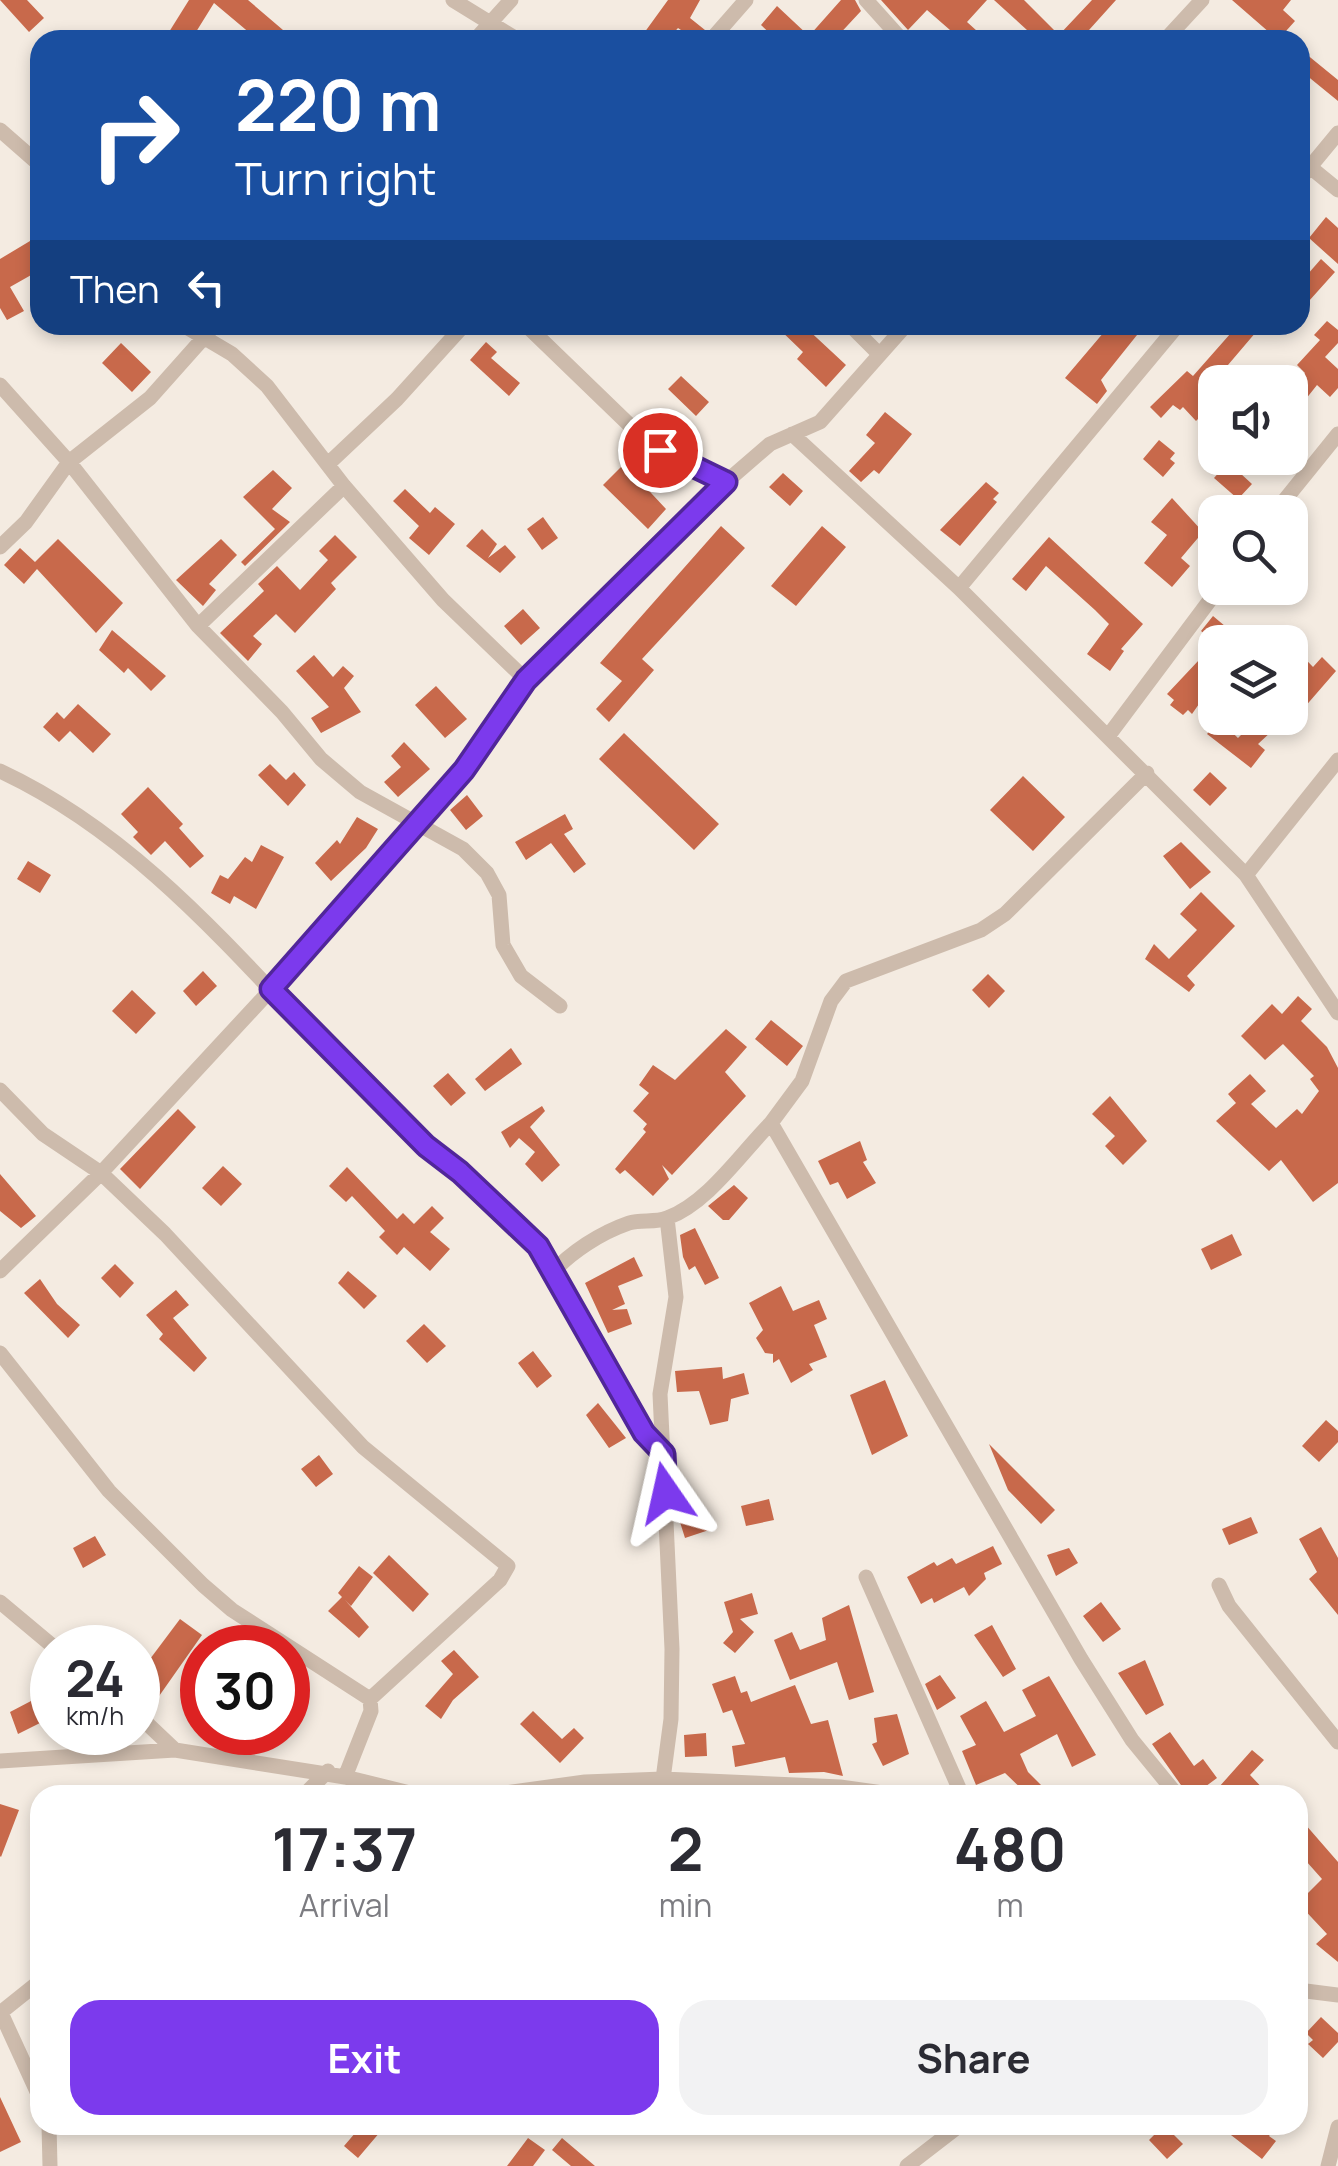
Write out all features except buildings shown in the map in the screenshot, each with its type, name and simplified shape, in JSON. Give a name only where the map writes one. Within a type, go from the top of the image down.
[{"type":"street","points":[[453,0],[502,30]]},
{"type":"street","points":[[483,30],[512,0]]},
{"type":"street","points":[[720,30],[746,0]]},
{"type":"street","points":[[866,0],[893,30]]},
{"type":"street","points":[[1175,30],[1202,0]]},
{"type":"street","points":[[0,130],[30,156]]},
{"type":"street","points":[[1310,167],[1338,133]]},
{"type":"street","points":[[1310,176],[1338,190]]},
{"type":"street","points":[[199,335],[232,354],[267,386],[344,486],[443,600],[526,680]]},
{"type":"street","points":[[0,546],[26,522],[69,462],[150,398],[207,335]]},
{"type":"street","points":[[328,464],[397,399],[455,335]]},
{"type":"street","points":[[536,335],[644,438],[726,482]]},
{"type":"street","points":[[860,335],[878,354]]},
{"type":"street","points":[[0,1272],[101,1173],[271,989],[494,732],[526,680],[726,482],[770,444],[820,422],[896,335]]},
{"type":"street","points":[[959,588],[1170,335]]},
{"type":"street","points":[[0,384],[69,462],[198,626],[282,712],[321,759],[360,792],[463,849],[487,873],[499,896],[504,945],[521,976],[560,1006]]},
{"type":"street","points":[[792,434],[959,588],[1246,875],[1338,1014]]},
{"type":"street","points":[[1289,495],[1338,434]]},
{"type":"street","points":[[198,626],[344,486]]},
{"type":"street","points":[[1109,735],[1205,605]]},
{"type":"street","points":[[1246,875],[1338,760]]},
{"type":"street","points":[[0,771],[31,786],[140,864],[223,935],[426,1146],[460,1172],[538,1246],[644,1433],[664,1454]]},
{"type":"street","points":[[551,1274],[566,1257],[602,1236],[631,1222],[667,1218],[696,1200],[770,1124],[802,1081],[831,1001],[846,982],[964,937],[1004,914],[1147,773]]},
{"type":"street","points":[[0,1090],[43,1134],[101,1173],[165,1234],[363,1447],[508,1566],[500,1580],[370,1699],[370,1711],[345,1777]]},
{"type":"street","points":[[770,1124],[1082,1659],[1132,1740],[1169,1785]]},
{"type":"street","points":[[663,1779],[671,1719],[672,1649],[660,1394],[676,1298],[667,1218]]},
{"type":"street","points":[[0,1353],[109,1491],[203,1585],[232,1610],[370,1699]]},
{"type":"street","points":[[866,1577],[958,1785]]},
{"type":"street","points":[[1219,1586],[1230,1606],[1338,1742]]},
{"type":"street","points":[[0,1602],[30,1627]]},
{"type":"street","points":[[160,1736],[176,1750]]},
{"type":"street","points":[[0,1761],[176,1750],[328,1771],[377,1785]]},
{"type":"street","points":[[314,1785],[328,1771]]},
{"type":"street","points":[[562,1785],[663,1779],[721,1785]]},
{"type":"street","points":[[30,1989],[0,2013],[30,2077]]},
{"type":"street","points":[[1308,1993],[1338,1995]]},
{"type":"street","points":[[1328,2166],[1338,2127]]},
{"type":"street","points":[[49,2135],[50,2166]]},
{"type":"street","points":[[907,2166],[947,2135]]},
{"type":"route","points":[[660,450],[726,482],[526,680],[494,732],[464,770],[271,989],[426,1146],[460,1172],[538,1246],[644,1433],[664,1454],[666,1493]]}]
